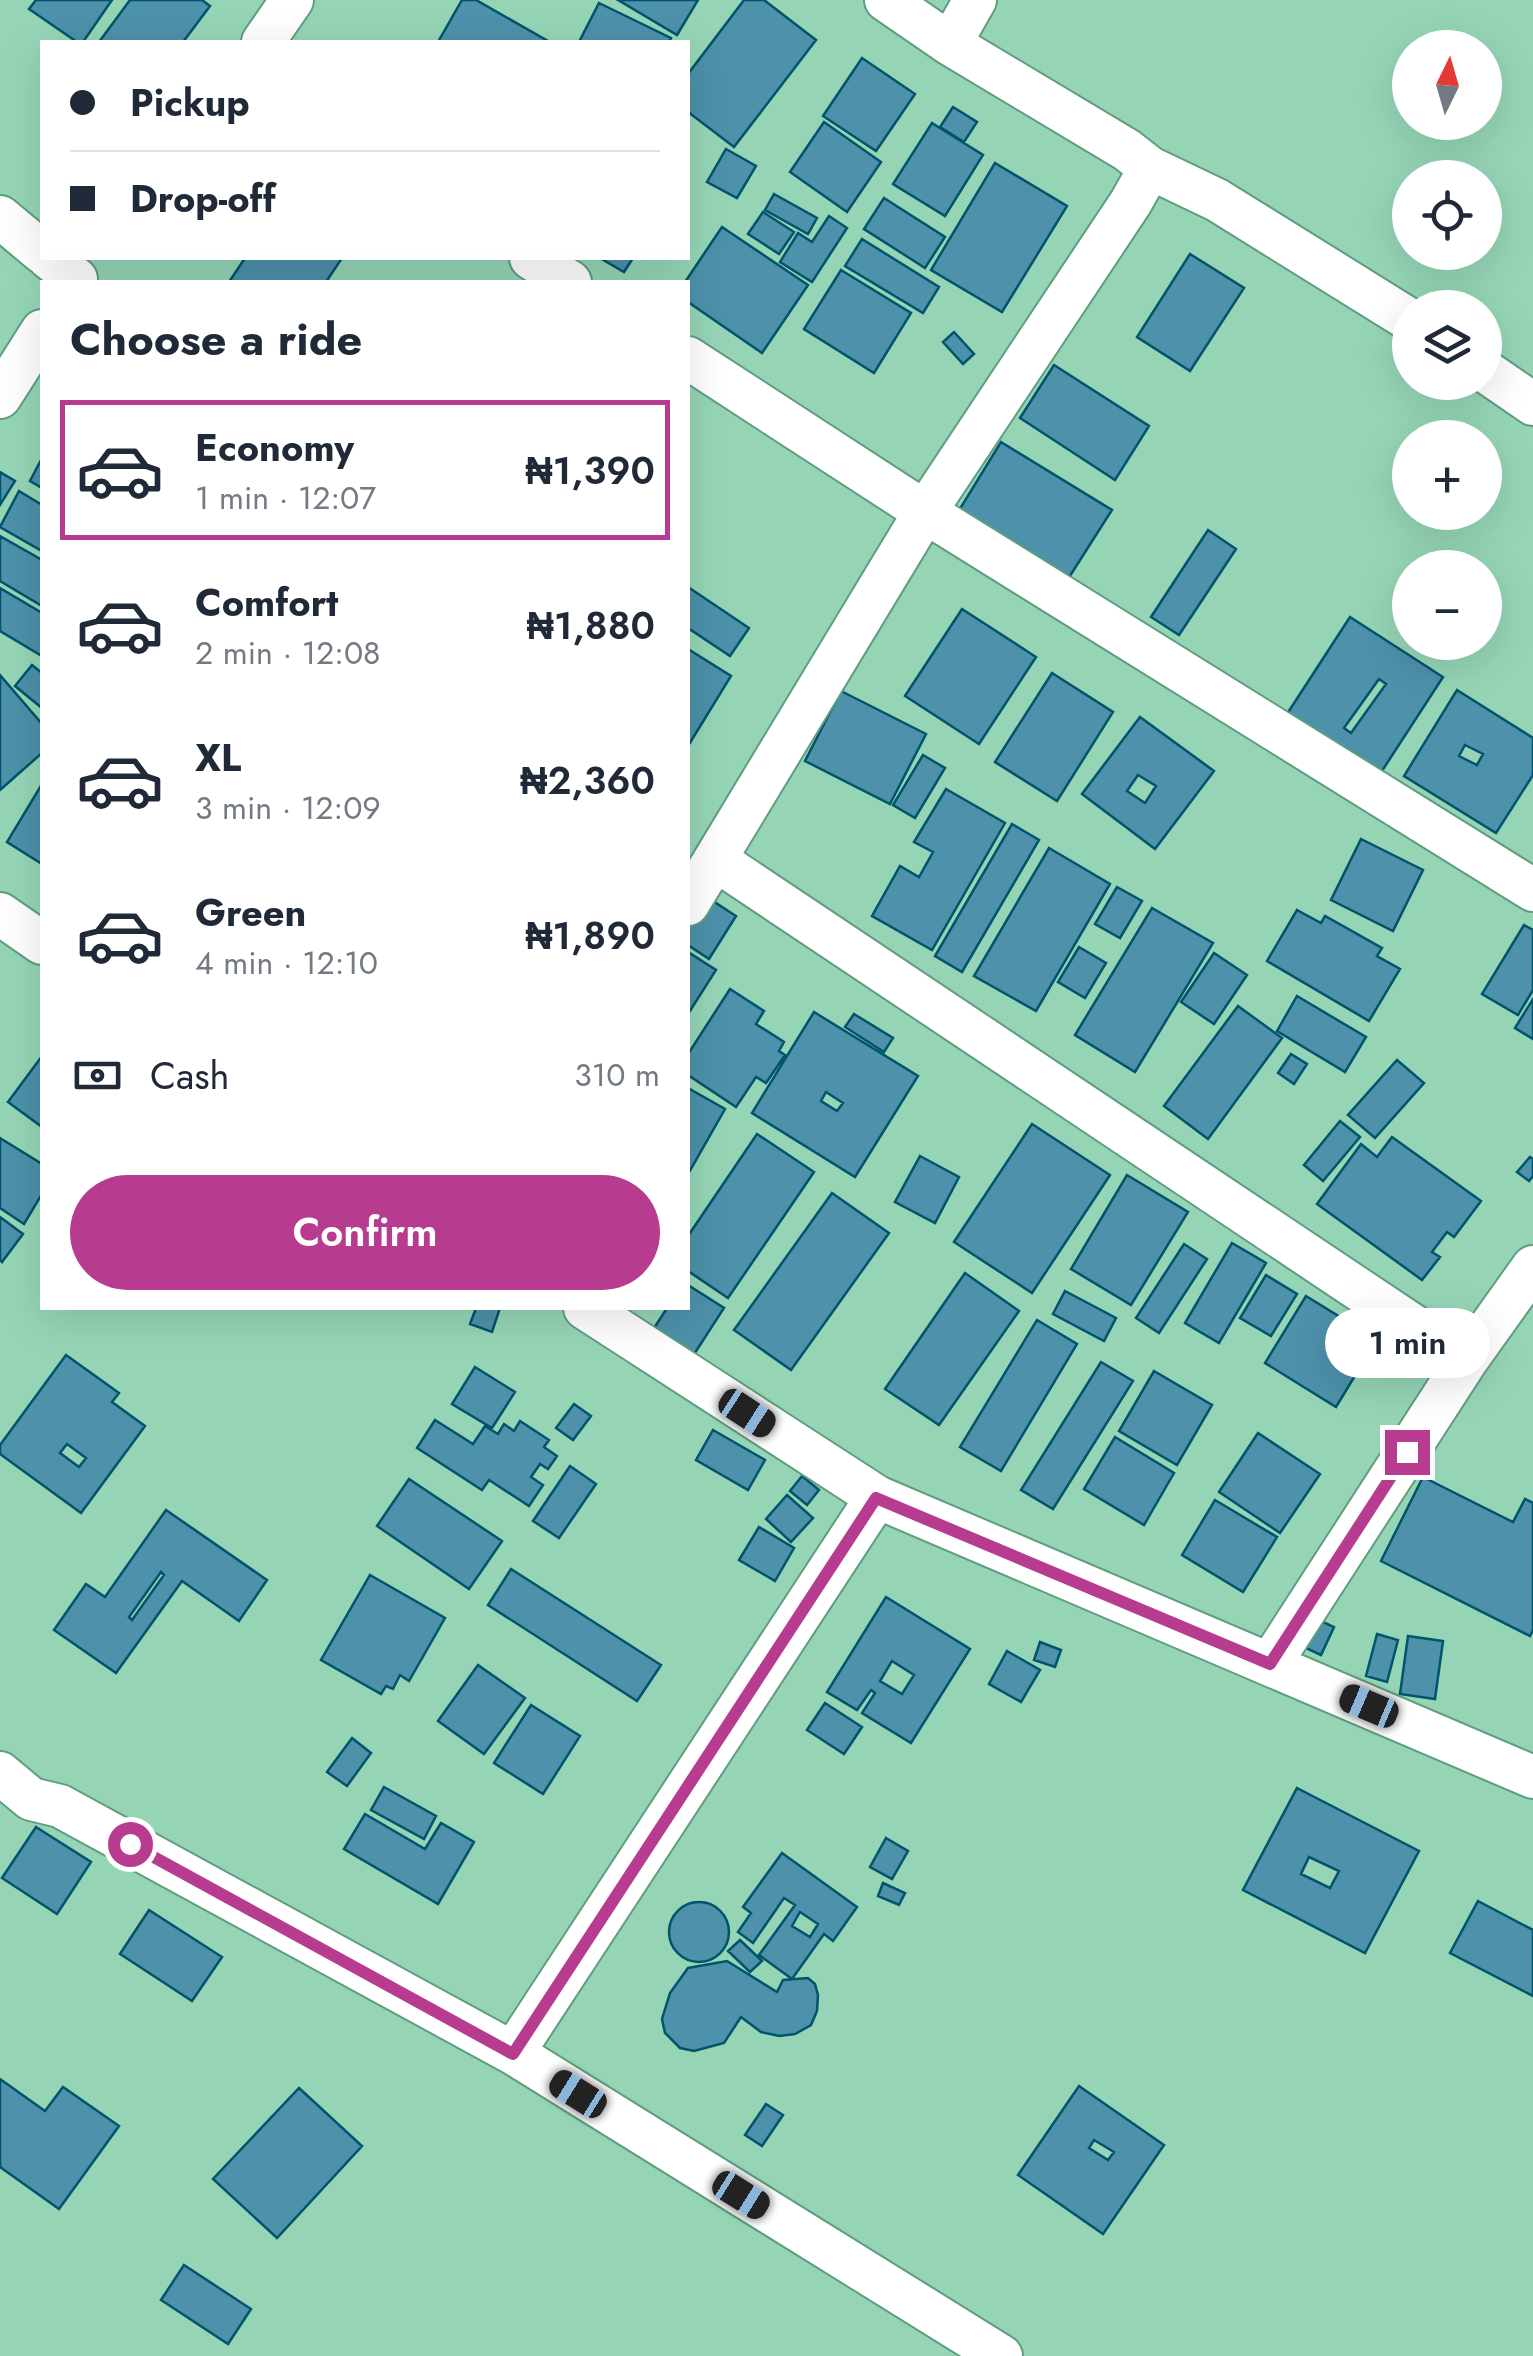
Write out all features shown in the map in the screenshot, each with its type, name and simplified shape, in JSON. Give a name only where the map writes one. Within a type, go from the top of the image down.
[{"type":"street","points":[[264,40],[292,0]]},
{"type":"street","points":[[886,0],[1150,168],[1217,200],[1392,309]]},
{"type":"street","points":[[950,44],[975,0]]},
{"type":"street","points":[[690,901],[926,512],[1132,202],[1150,168]]},
{"type":"street","points":[[0,217],[40,250]]},
{"type":"street","points":[[534,260],[567,280]]},
{"type":"street","points":[[0,396],[40,334]]},
{"type":"street","points":[[690,359],[926,512],[1533,890]]},
{"type":"street","points":[[1502,383],[1533,404]]},
{"type":"street","points":[[716,860],[1466,1361]]},
{"type":"street","points":[[0,914],[40,942]]},
{"type":"street","points":[[1270,1664],[1466,1361],[1533,1267]]},
{"type":"street","points":[[588,1310],[876,1498],[1533,1777]]},
{"type":"street","points":[[513,2054],[876,1498]]},
{"type":"street","points":[[10,1797],[60,1806],[513,2054],[1001,2356]]},
{"type":"building","points":[[36,0],[112,0],[84,40],[74,40],[29,9]]},
{"type":"building","points":[[130,0],[202,0],[210,6],[184,40],[100,40]]},
{"type":"building","points":[[462,0],[476,0],[546,40],[439,40]]},
{"type":"building","points":[[618,0],[698,0],[677,35]]},
{"type":"building","points":[[744,0],[764,0],[816,40],[734,147],[690,114],[690,71]]},
{"type":"building","points":[[599,3],[671,38],[670,40],[580,40]]},
{"type":"building","points":[[862,58],[915,94],[876,151],[823,116]]},
{"type":"building","points":[[953,107],[977,122],[964,142],[940,127]]},
{"type":"building","points":[[824,122],[881,162],[847,212],[790,172]]},
{"type":"building","points":[[932,123],[983,155],[945,216],[893,184]]},
{"type":"building","points":[[726,149],[756,166],[737,198],[707,182]]},
{"type":"building","points":[[995,163],[1067,206],[1002,312],[931,270]]},
{"type":"building","points":[[774,194],[817,218],[808,234],[765,210]]},
{"type":"building","points":[[884,198],[945,237],[925,268],[864,229]]},
{"type":"building","points":[[763,212],[794,232],[779,254],[748,234]]},
{"type":"building","points":[[829,216],[847,228],[812,282],[780,262],[798,233],[812,242]]},
{"type":"building","points":[[722,227],[808,285],[762,353],[690,303],[690,280],[686,280]]},
{"type":"building","points":[[862,239],[939,287],[923,313],[845,266]]},
{"type":"building","points":[[1190,254],[1244,288],[1190,371],[1137,337]]},
{"type":"building","points":[[244,260],[341,260],[327,280],[230,280]]},
{"type":"building","points":[[603,260],[632,260],[624,272]]},
{"type":"building","points":[[841,270],[911,313],[874,373],[804,329]]},
{"type":"building","points":[[954,332],[974,354],[963,364],[943,342]]},
{"type":"building","points":[[1054,365],[1149,426],[1115,480],[1020,418]]},
{"type":"building","points":[[1001,442],[1112,510],[1068,579],[958,512]]},
{"type":"building","points":[[40,462],[40,487],[30,481]]},
{"type":"building","points":[[0,472],[15,481],[0,505]]},
{"type":"building","points":[[19,491],[40,504],[40,550],[0,527]]},
{"type":"building","points":[[1208,530],[1236,549],[1179,635],[1151,617]]},
{"type":"building","points":[[0,536],[40,559],[40,605],[0,581]]},
{"type":"building","points":[[0,588],[40,612],[40,655],[0,631]]},
{"type":"building","points":[[690,588],[749,628],[730,656],[690,629]]},
{"type":"building","points":[[962,609],[1036,657],[979,744],[905,696]]},
{"type":"building","points":[[1350,617],[1392,644],[1392,660],[1417,660],[1443,677],[1380,774],[1287,714]],"holes":[[[1379,679],[1386,684],[1351,733],[1344,728]]]},
{"type":"building","points":[[690,650],[731,676],[690,743]]},
{"type":"building","points":[[32,665],[40,671],[40,706],[15,686]]},
{"type":"building","points":[[1052,673],[1113,712],[1057,801],[995,762]]},
{"type":"building","points":[[0,675],[40,722],[40,755],[0,790]]},
{"type":"building","points":[[1457,690],[1533,738],[1533,775],[1496,833],[1404,776]],"holes":[[[1465,745],[1483,754],[1477,765],[1459,756]]]},
{"type":"building","points":[[841,691],[926,734],[890,804],[805,761]]},
{"type":"building","points":[[1140,717],[1214,771],[1155,849],[1082,794]],"holes":[[[1138,775],[1156,786],[1145,803],[1127,791]]]},
{"type":"building","points":[[923,755],[945,768],[915,818],[893,805]]},
{"type":"building","points":[[40,787],[40,863],[7,842]]},
{"type":"building","points":[[946,789],[1005,823],[932,950],[872,916],[900,866],[919,877],[933,852],[914,842]]},
{"type":"building","points":[[1012,824],[1039,840],[962,972],[935,956]]},
{"type":"building","points":[[1361,839],[1423,870],[1393,931],[1331,900]]},
{"type":"building","points":[[1049,848],[1110,884],[1036,1011],[974,976]]},
{"type":"building","points":[[1117,887],[1142,901],[1120,938],[1095,924]]},
{"type":"building","points":[[707,897],[736,916],[709,959],[690,946],[690,924]]},
{"type":"building","points":[[1152,908],[1213,943],[1135,1072],[1075,1035]]},
{"type":"building","points":[[1297,910],[1321,923],[1325,916],[1382,948],[1377,956],[1400,969],[1369,1021],[1267,961]]},
{"type":"building","points":[[1524,925],[1533,930],[1533,990],[1518,1015],[1482,994]]},
{"type":"building","points":[[1079,947],[1106,963],[1085,998],[1058,982]]},
{"type":"building","points":[[690,953],[716,970],[690,1011]]},
{"type":"building","points":[[1214,953],[1247,975],[1214,1024],[1181,1002]]},
{"type":"building","points":[[730,989],[764,1011],[756,1024],[784,1042],[779,1051],[785,1055],[766,1083],[756,1077],[736,1107],[690,1076],[690,1051]]},
{"type":"building","points":[[1297,996],[1366,1037],[1345,1072],[1277,1031]]},
{"type":"building","points":[[1533,999],[1533,1039],[1515,1028]]},
{"type":"building","points":[[1238,1006],[1282,1038],[1208,1139],[1164,1106]]},
{"type":"building","points":[[814,1012],[918,1076],[855,1177],[752,1113]],"holes":[[[826,1092],[843,1103],[837,1111],[821,1101]]]},
{"type":"building","points":[[854,1014],[893,1038],[884,1052],[845,1027]]},
{"type":"building","points":[[1291,1054],[1307,1064],[1294,1084],[1278,1073]]},
{"type":"building","points":[[40,1059],[40,1126],[8,1102]]},
{"type":"building","points":[[1397,1060],[1424,1083],[1375,1138],[1348,1115]]},
{"type":"building","points":[[690,1089],[725,1109],[690,1170]]},
{"type":"building","points":[[1340,1121],[1360,1137],[1323,1181],[1304,1165]]},
{"type":"building","points":[[1032,1124],[1110,1175],[1032,1293],[954,1242]]},
{"type":"building","points":[[757,1134],[814,1172],[728,1298],[690,1272],[690,1233]]},
{"type":"building","points":[[1392,1137],[1481,1201],[1454,1237],[1447,1232],[1432,1252],[1440,1257],[1422,1280],[1317,1204],[1361,1144],[1377,1157]]},
{"type":"building","points":[[0,1138],[40,1163],[40,1197],[24,1224],[0,1208]]},
{"type":"building","points":[[920,1156],[959,1177],[935,1223],[895,1202]]},
{"type":"building","points":[[1530,1157],[1533,1176],[1529,1181],[1517,1172]]},
{"type":"building","points":[[1127,1175],[1188,1212],[1131,1305],[1071,1269]]},
{"type":"building","points":[[832,1193],[889,1233],[791,1370],[734,1330]]},
{"type":"building","points":[[0,1217],[23,1234],[2,1262],[0,1260]]},
{"type":"building","points":[[1232,1243],[1266,1263],[1219,1343],[1185,1323]]},
{"type":"building","points":[[1184,1244],[1207,1259],[1159,1333],[1136,1318]]},
{"type":"building","points":[[965,1273],[1019,1311],[939,1425],[885,1389]]},
{"type":"building","points":[[1266,1275],[1297,1294],[1271,1336],[1240,1318]]},
{"type":"building","points":[[690,1286],[724,1308],[691,1359],[651,1333],[666,1310],[690,1310]]},
{"type":"building","points":[[1065,1291],[1116,1318],[1104,1341],[1053,1314]]},
{"type":"building","points":[[1306,1296],[1366,1333],[1352,1354],[1364,1361],[1336,1407],[1265,1363]]},
{"type":"building","points":[[475,1310],[499,1310],[492,1332],[470,1324]]},
{"type":"building","points":[[1037,1320],[1077,1344],[1001,1471],[960,1447]]},
{"type":"building","points":[[66,1355],[119,1393],[112,1402],[145,1426],[81,1513],[0,1454],[0,1445]],"holes":[[[67,1444],[86,1458],[79,1467],[60,1453]]]},
{"type":"building","points":[[1101,1362],[1133,1381],[1053,1509],[1021,1490]]},
{"type":"building","points":[[475,1367],[515,1392],[492,1428],[452,1404]]},
{"type":"building","points":[[1154,1371],[1212,1405],[1177,1465],[1119,1431]]},
{"type":"building","points":[[574,1404],[591,1416],[573,1440],[556,1428]]},
{"type":"building","points":[[435,1420],[473,1444],[485,1426],[498,1434],[504,1424],[514,1431],[520,1421],[549,1440],[544,1447],[557,1456],[548,1469],[540,1464],[531,1477],[543,1485],[529,1506],[489,1480],[482,1490],[417,1448]]},
{"type":"building","points":[[713,1430],[765,1460],[748,1490],[696,1460]]},
{"type":"building","points":[[1258,1433],[1320,1474],[1280,1533],[1219,1492]]},
{"type":"building","points":[[1115,1437],[1174,1473],[1144,1525],[1084,1489]]},
{"type":"building","points":[[570,1466],[596,1484],[559,1538],[533,1521]]},
{"type":"building","points":[[802,1476],[819,1490],[807,1505],[790,1491]]},
{"type":"building","points":[[1423,1477],[1513,1522],[1525,1499],[1533,1503],[1530,1636],[1381,1561]]},
{"type":"building","points":[[409,1479],[502,1541],[469,1589],[377,1526]]},
{"type":"building","points":[[787,1495],[813,1518],[791,1542],[766,1519]]},
{"type":"building","points":[[1215,1500],[1277,1537],[1243,1592],[1182,1555]]},
{"type":"building","points":[[166,1510],[267,1580],[239,1621],[182,1581],[116,1673],[54,1630],[86,1584],[105,1597]],"holes":[[[161,1572],[164,1575],[132,1620],[129,1617]]]},
{"type":"building","points":[[759,1527],[794,1548],[775,1581],[739,1560]]},
{"type":"building","points":[[511,1569],[661,1665],[637,1701],[488,1605]]},
{"type":"building","points":[[370,1575],[445,1618],[409,1681],[400,1675],[393,1689],[386,1686],[381,1694],[321,1660]]},
{"type":"building","points":[[886,1597],[970,1649],[911,1743],[862,1713],[875,1693],[871,1690],[857,1710],[827,1692]],"holes":[[[892,1661],[914,1675],[902,1694],[880,1681]]]},
{"type":"building","points":[[1310,1616],[1334,1627],[1321,1655],[1297,1644]]},
{"type":"building","points":[[1377,1634],[1398,1640],[1387,1682],[1366,1676]]},
{"type":"building","points":[[1408,1636],[1443,1641],[1435,1699],[1400,1694]]},
{"type":"building","points":[[1040,1642],[1061,1650],[1055,1667],[1034,1660]]},
{"type":"building","points":[[1007,1651],[1040,1670],[1021,1702],[989,1684]]},
{"type":"building","points":[[478,1665],[525,1698],[484,1754],[438,1721]]},
{"type":"building","points":[[825,1703],[862,1727],[844,1754],[807,1730]]},
{"type":"building","points":[[531,1705],[580,1736],[543,1794],[494,1763]]},
{"type":"building","points":[[352,1738],[371,1753],[347,1786],[327,1772]]},
{"type":"building","points":[[384,1787],[436,1816],[424,1839],[371,1810]]},
{"type":"building","points":[[1297,1788],[1419,1851],[1365,1953],[1243,1890]],"holes":[[[1309,1857],[1339,1871],[1330,1888],[1301,1874]]]},
{"type":"building","points":[[365,1814],[425,1849],[441,1823],[474,1842],[438,1904],[344,1849]]},
{"type":"building","points":[[36,1827],[91,1862],[57,1914],[2,1878]]},
{"type":"building","points":[[886,1838],[908,1851],[892,1879],[870,1867]]},
{"type":"building","points":[[782,1853],[857,1907],[833,1941],[824,1934],[792,1979],[759,1955],[795,1905],[784,1898],[753,1943],[738,1932],[751,1913],[743,1907]],"holes":[[[800,1912],[818,1924],[810,1937],[792,1926]]]},
{"type":"building","points":[[883,1883],[905,1893],[899,1905],[878,1896]]},
{"type":"building","points":[[1478,1901],[1533,1930],[1533,1996],[1450,1953]]},
{"type":"building","points":[[699,1902],[721,1910],[729,1932],[721,1954],[699,1962],[677,1954],[669,1932],[677,1910]]},
{"type":"building","points":[[149,1910],[222,1957],[192,2001],[120,1954]]},
{"type":"building","points":[[740,1940],[762,1961],[750,1972],[728,1951]]},
{"type":"building","points":[[727,1961],[777,1992],[783,1980],[808,1978],[818,1995],[811,2025],[795,2034],[779,2036],[761,2032],[741,2017],[724,2043],[694,2051],[680,2048],[665,2033],[662,2019],[670,1993],[688,1968]]},
{"type":"building","points":[[0,2079],[45,2111],[63,2087],[119,2126],[59,2209],[0,2167]]},
{"type":"building","points":[[1079,2086],[1164,2145],[1103,2234],[1018,2175]],"holes":[[[1094,2140],[1114,2152],[1108,2160],[1089,2148]]]},
{"type":"building","points":[[299,2088],[362,2146],[277,2238],[213,2179]]},
{"type":"building","points":[[766,2104],[783,2115],[762,2146],[745,2135]]},
{"type":"building","points":[[184,2265],[251,2309],[228,2344],[161,2300]]},
{"type":"route","points":[[130,1844],[513,2054],[876,1498],[1270,1664],[1407,1452]]}]
